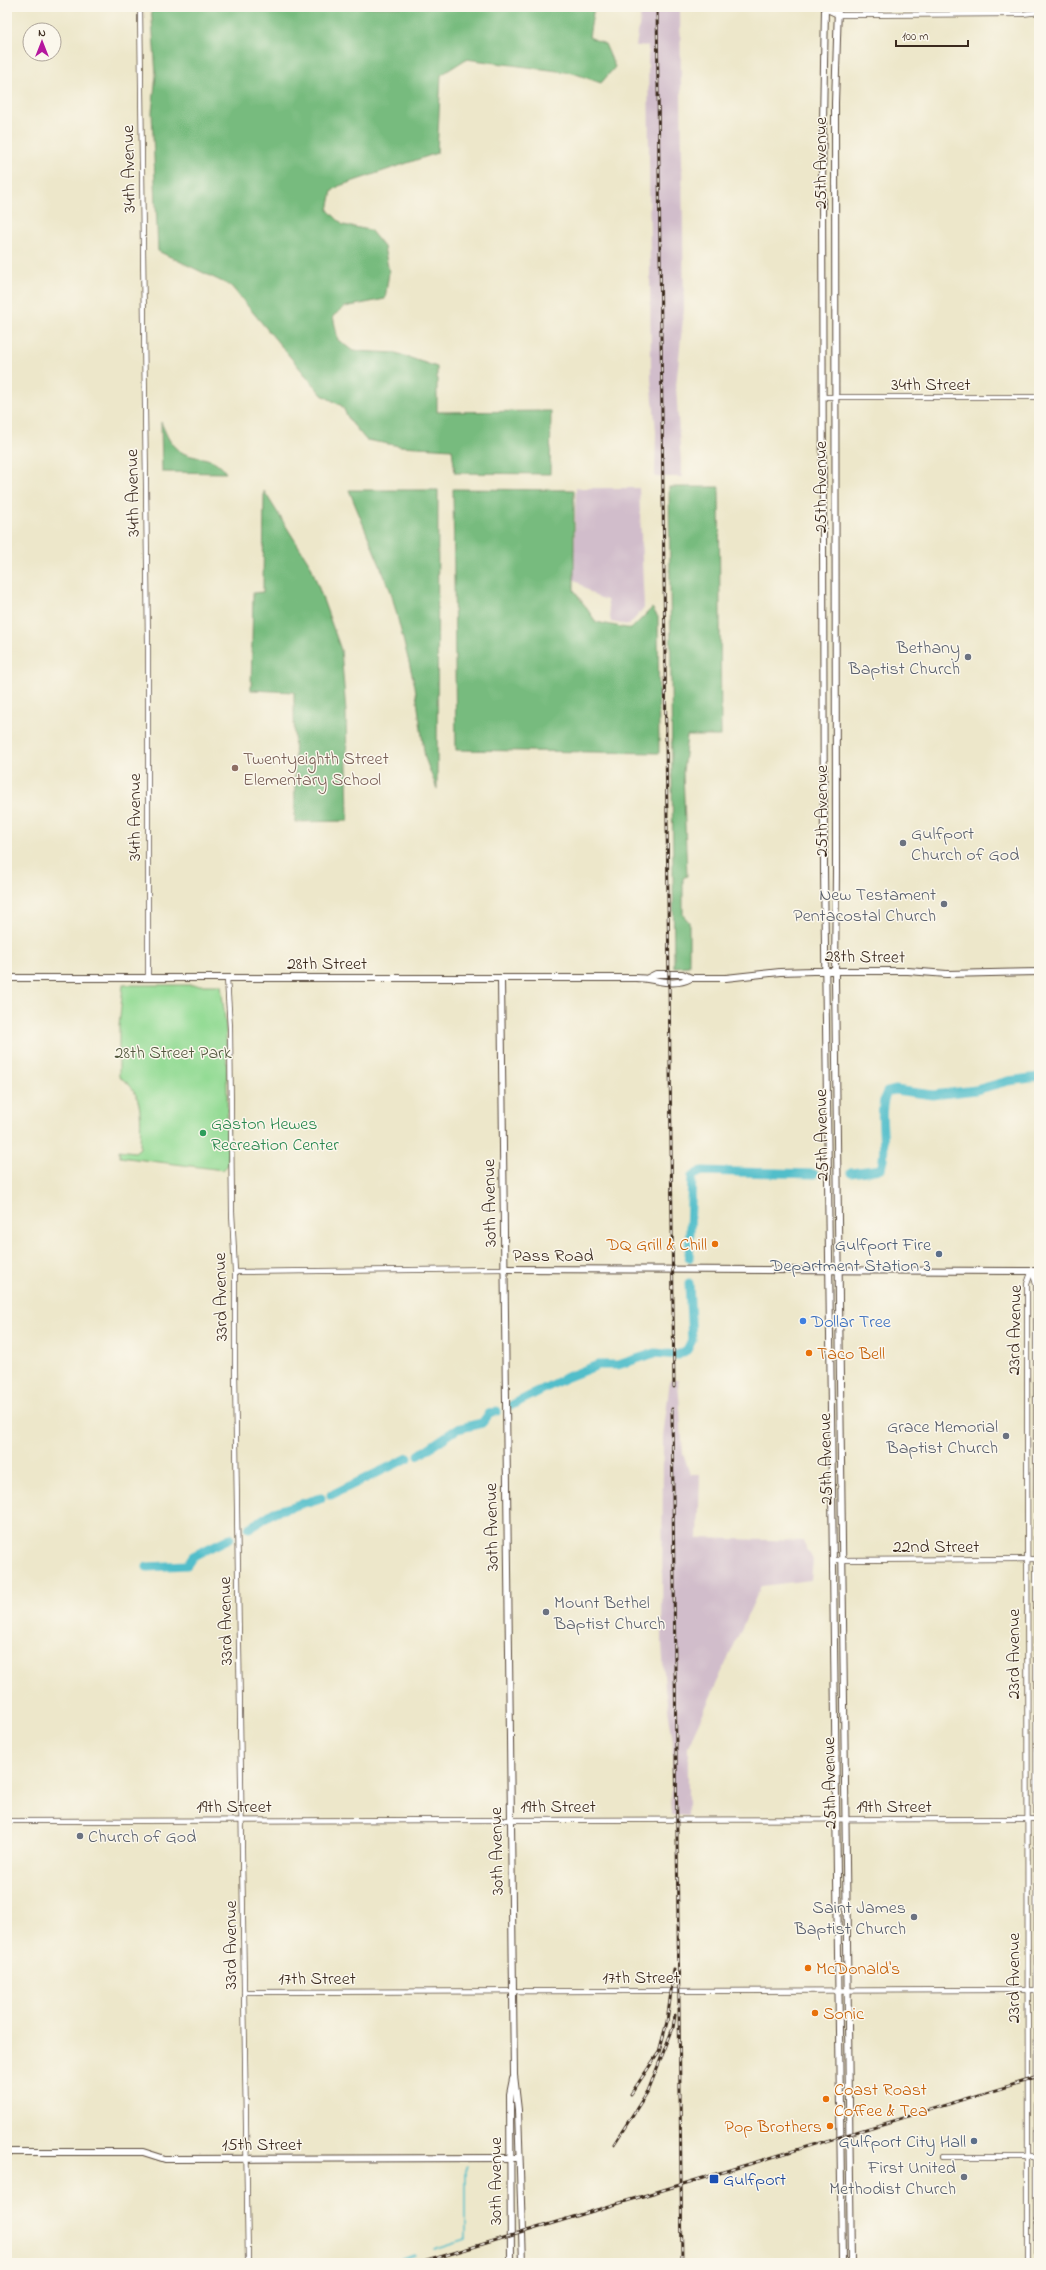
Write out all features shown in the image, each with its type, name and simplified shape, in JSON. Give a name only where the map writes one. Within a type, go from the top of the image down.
[{"type":"main road","name":"25th Avenue","points":[[838,7],[835,104],[836,870],[834,971],[851,2263]]},
{"type":"main road","name":"25th Avenue","points":[[825,8],[822,103],[822,397],[826,971],[842,2263]]},
{"type":"main road","points":[[822,103],[835,104]]},
{"type":"main road","name":"28th Street","points":[[7,978],[648,978],[656,974],[682,974],[691,978],[732,977],[780,972],[826,971],[908,971],[948,974],[1039,972]]},
{"type":"main road","name":"30th Avenue","points":[[501,978],[514,2075],[523,2263]]},
{"type":"main road","name":"Pass Road","points":[[504,1270],[1039,1270]]},
{"type":"main road","name":"30th Avenue","points":[[511,2263],[509,2158],[510,2094],[514,2075]]},
{"type":"main road","name":"15th Street","points":[[7,2152],[143,2152],[164,2159],[519,2158]]},
{"type":"street","name":"34th Avenue","points":[[140,7],[148,645],[148,978]]},
{"type":"street","points":[[825,8],[833,7]]},
{"type":"street","points":[[825,8],[838,14],[1022,14],[1039,12]]},
{"type":"street","name":"34th Street","points":[[822,397],[1039,397]]},
{"type":"street","name":"33rd Avenue","points":[[227,978],[230,1028],[232,1212],[235,1272],[235,1378],[248,2263]]},
{"type":"street","name":"Pass Road","points":[[235,1272],[504,1270]]},
{"type":"street","name":"23rd Avenue","points":[[1028,2263],[1026,1819],[1027,1284],[1032,1270]]},
{"type":"street","name":"23rd Avenue","points":[[1032,1270],[1036,1284],[1036,1819],[1038,1990],[1037,2263]]},
{"type":"street","name":"22nd Street","points":[[834,1560],[1037,1559]]},
{"type":"street","name":"19th Street","points":[[7,1821],[1036,1819]]},
{"type":"street","name":"17th Street","points":[[244,1992],[1038,1990]]},
{"type":"street","points":[[942,2157],[1038,2157]]},
{"type":"shaded area","points":[[642,7],[680,7],[684,309],[676,387],[682,477],[655,477],[656,431],[651,379],[648,46],[636,46]]},
{"type":"shaded area","points":[[576,488],[639,488],[644,608],[629,625],[611,622],[607,600],[595,596],[574,579]]},
{"type":"shaded area","points":[[670,1380],[678,1380],[683,1454],[690,1474],[700,1474],[698,1538],[803,1541],[813,1560],[811,1580],[761,1586],[688,1746],[688,1816],[671,1815],[673,1741],[665,1689],[662,1644],[663,1437]]},
{"type":"green space","points":[[151,7],[594,7],[589,37],[605,44],[615,67],[601,83],[573,73],[466,59],[441,75],[437,153],[339,186],[332,191],[328,210],[343,225],[370,230],[384,247],[389,272],[385,299],[345,307],[333,316],[338,340],[353,351],[396,353],[437,367],[437,412],[551,411],[550,474],[455,473],[452,449],[400,446],[366,440],[350,421],[342,406],[322,395],[231,286],[158,251],[152,112],[156,75]]},
{"type":"green space","points":[[161,422],[169,440],[177,449],[190,456],[209,459],[221,466],[226,473],[162,472]]},
{"type":"green space","points":[[669,487],[719,487],[721,736],[687,736],[683,772],[687,876],[683,878],[683,915],[689,922],[689,966],[674,967]]},
{"type":"green space","points":[[453,489],[574,490],[574,590],[596,622],[631,629],[652,608],[658,617],[659,753],[456,750]]},
{"type":"green space","points":[[349,490],[438,490],[437,789],[425,758],[415,686],[391,592]]},
{"type":"green space","points":[[264,491],[311,566],[341,650],[346,712],[348,821],[295,822],[294,692],[251,690],[253,593],[263,592]]},
{"type":"green space","name":"28th Street Park","points":[[123,985],[221,985],[226,1028],[228,1149],[228,1165],[223,1170],[120,1157],[119,1150],[135,1152],[140,1148],[141,1128],[138,1099],[128,1083],[119,1077],[119,1027]]},
{"type":"waterway","points":[[851,1173],[881,1169],[884,1150],[882,1120],[884,1101],[887,1092],[895,1090],[933,1095],[976,1090],[1008,1081],[1039,1077]]},
{"type":"waterway","points":[[689,1258],[692,1176],[702,1171],[814,1174]]},
{"type":"waterway","points":[[512,1405],[565,1378],[598,1365],[618,1365],[655,1353],[678,1355],[687,1350],[692,1340],[689,1283]]},
{"type":"waterway","points":[[419,1455],[457,1429],[482,1423],[489,1414],[497,1411]]},
{"type":"waterway","points":[[331,1495],[408,1458]]},
{"type":"waterway","points":[[249,1528],[274,1512],[321,1498]]},
{"type":"waterway","points":[[147,1567],[187,1565],[193,1556],[230,1538]]},
{"type":"waterway","points":[[434,2249],[466,2239],[466,2167]]},
{"type":"waterway","points":[[391,2263],[414,2255]]},
{"type":"railway","points":[[657,7],[674,1387]]},
{"type":"railway","points":[[672,1409],[682,2263]]},
{"type":"railway","points":[[631,2094],[659,2052],[667,2022],[674,1969]]},
{"type":"railway","points":[[614,2144],[648,2091],[673,2028],[675,2015]]},
{"type":"railway","points":[[420,2263],[1039,2077]]},
{"type":"place","name":"Bethany Baptist Church","points":[[968,657]]},
{"type":"place","name":"Twentyeighth Street Elementary School","points":[[235,768]]},
{"type":"place","name":"Gulfport Church of God","points":[[903,843]]},
{"type":"place","name":"New Testament Pentacostal Church","points":[[944,904]]},
{"type":"place","name":"Gaston Hewes Recreation Center","points":[[203,1133]]},
{"type":"place","name":"DQ Grill & Chill","points":[[715,1244]]},
{"type":"place","name":"Gulfport Fire Department Station 3","points":[[939,1254]]},
{"type":"place","name":"Dollar Tree","points":[[803,1321]]},
{"type":"place","name":"Taco Bell","points":[[809,1353]]},
{"type":"place","name":"Grace Memorial Baptist Church","points":[[1006,1436]]},
{"type":"place","name":"Mount Bethel Baptist Church","points":[[546,1612]]},
{"type":"place","name":"Church of God","points":[[80,1836]]},
{"type":"place","name":"Saint James Baptist Church","points":[[914,1917]]},
{"type":"place","name":"McDonald's","points":[[808,1968]]},
{"type":"place","name":"Sonic","points":[[815,2013]]},
{"type":"place","name":"Coast Roast Coffee & Tea","points":[[826,2099]]},
{"type":"place","name":"Pop Brothers","points":[[830,2126]]},
{"type":"place","name":"Gulfport City Hall","points":[[974,2141]]},
{"type":"place","name":"First United Methodist Church","points":[[964,2177]]},
{"type":"place","name":"Gulfport","points":[[714,2179]]}]
